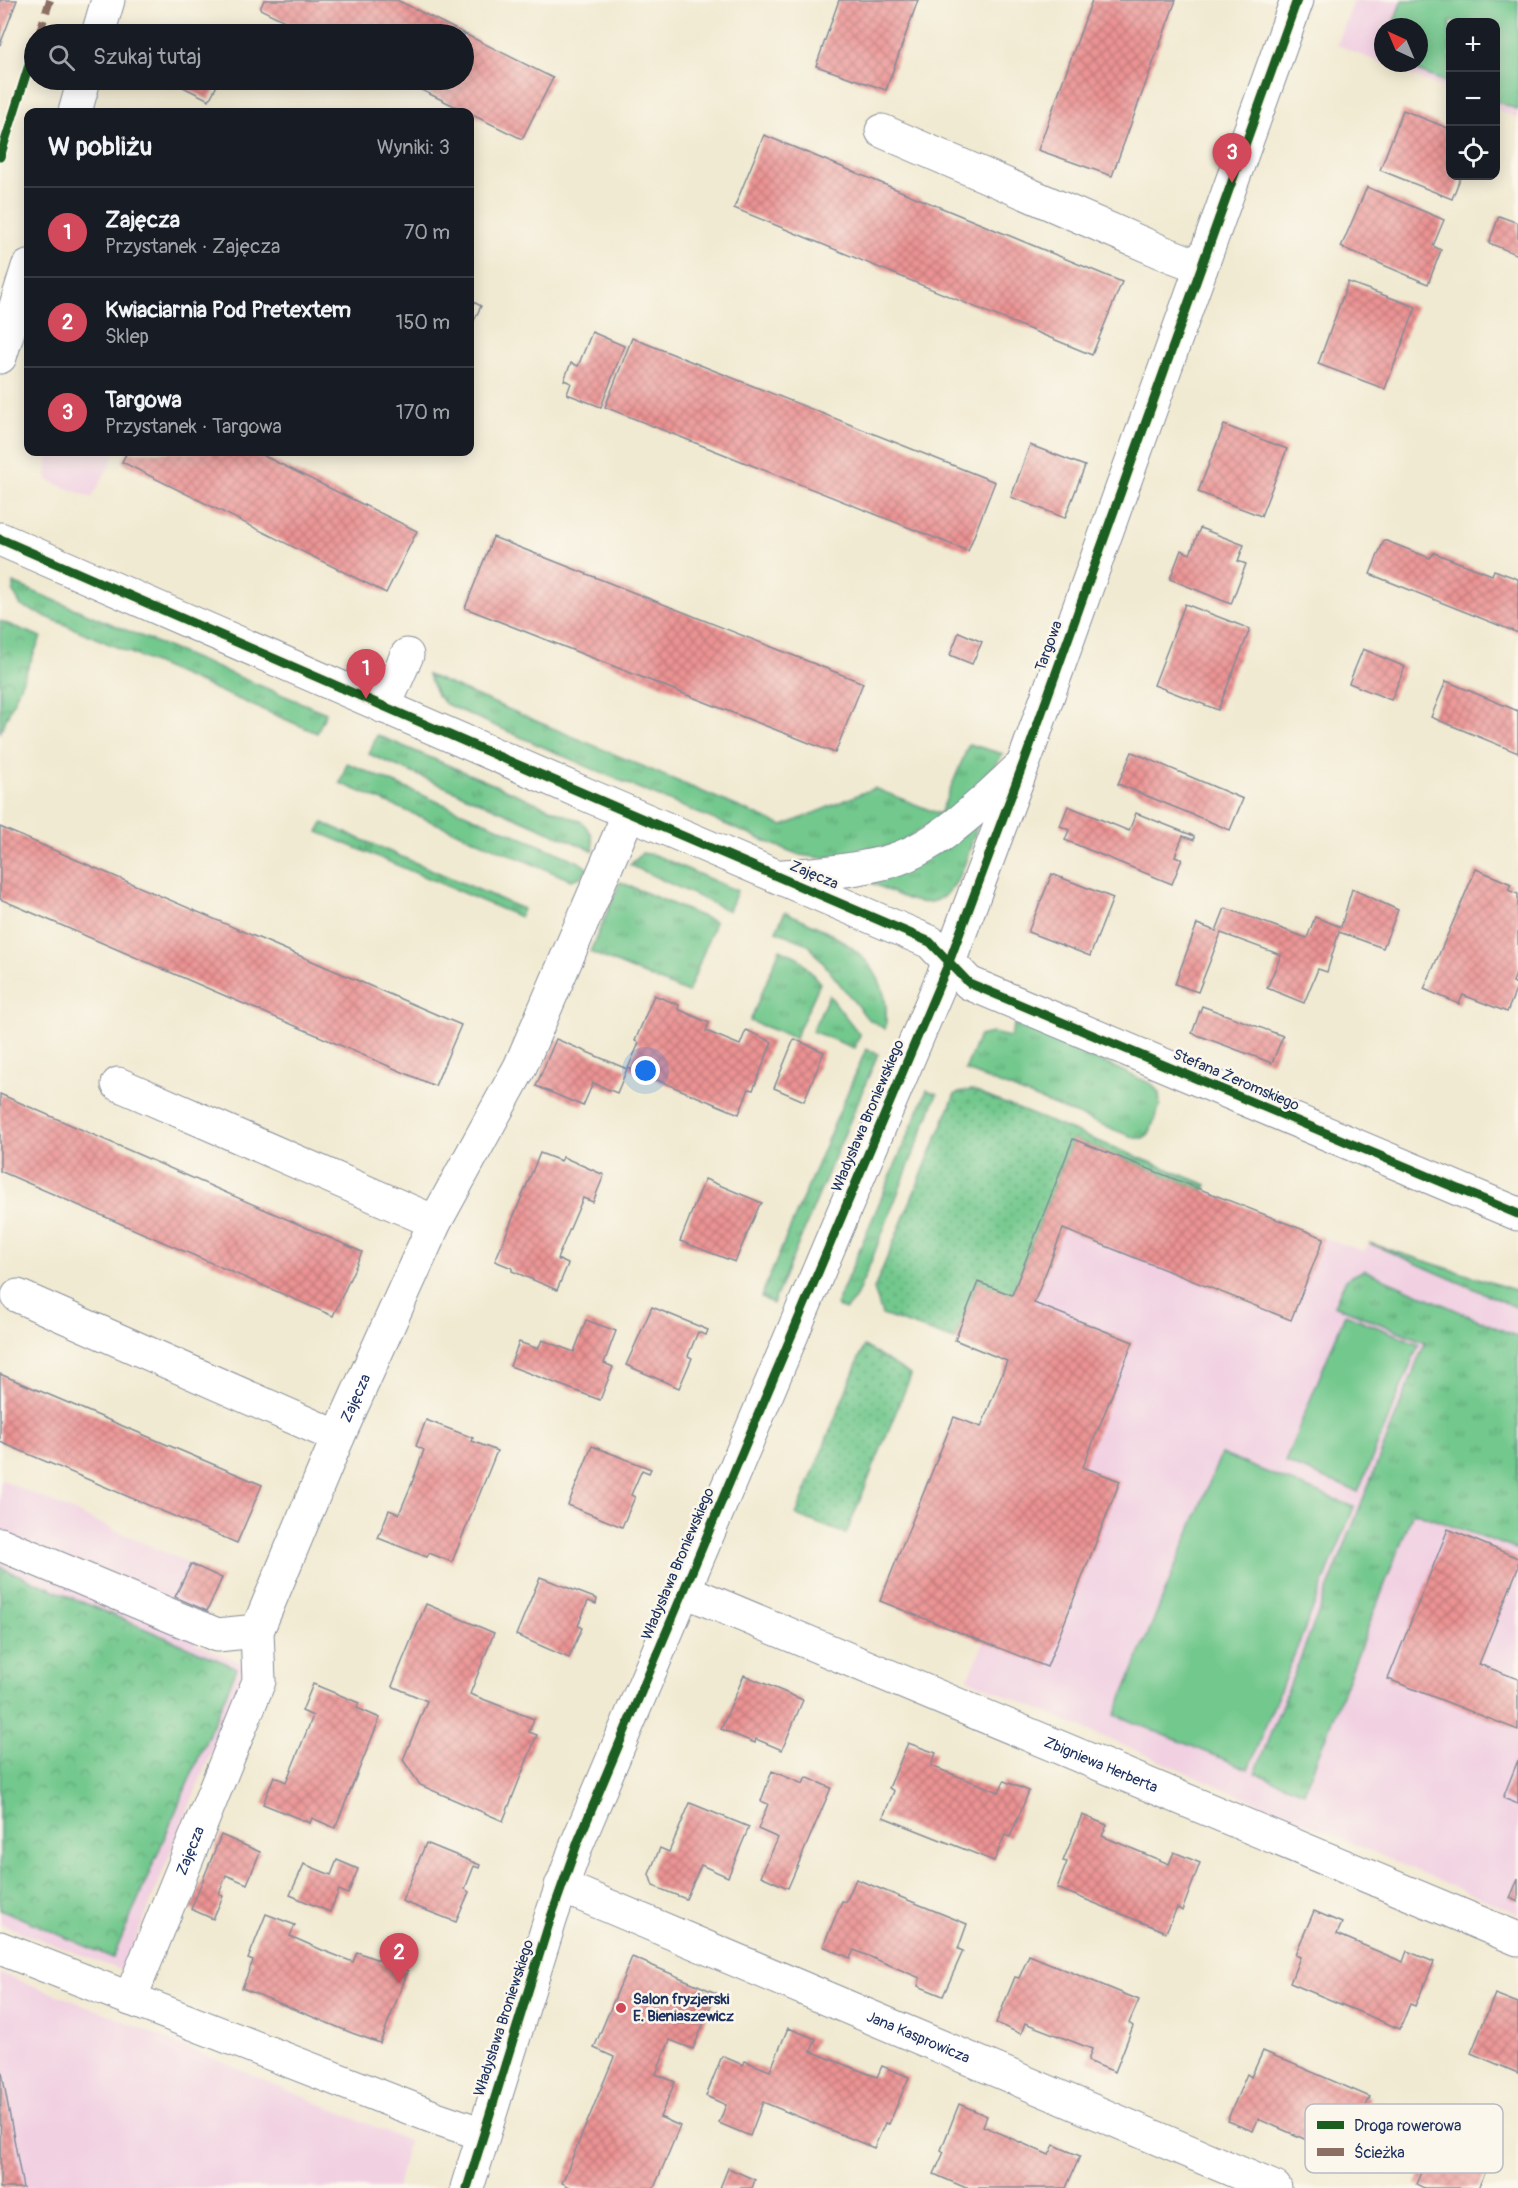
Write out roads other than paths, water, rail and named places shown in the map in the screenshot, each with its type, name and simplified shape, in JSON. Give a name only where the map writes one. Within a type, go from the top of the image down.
[{"type":"street","points":[[101,24],[108,0]]},
{"type":"street","name":"Targowa","points":[[949,962],[1023,764],[1297,0]]},
{"type":"street","points":[[76,108],[81,90]]},
{"type":"street","points":[[882,131],[1201,267]]},
{"type":"street","points":[[0,357],[24,280]]},
{"type":"street","name":"Zajęcza","points":[[0,540],[930,942],[949,962]]},
{"type":"street","points":[[384,707],[407,655]]},
{"type":"street","name":"Zajęcza","points":[[778,876],[835,873],[885,863],[922,847],[978,807],[1023,764]]},
{"type":"street","name":"Zajęcza","points":[[130,1999],[259,1681],[257,1631],[338,1437],[435,1222],[520,1067],[629,813]]},
{"type":"street","name":"Stefana Żeromskiego","points":[[949,962],[969,983],[1518,1214]]},
{"type":"street","name":"Władysława Broniewskiego","points":[[467,2188],[561,1886],[577,1844],[949,962]]},
{"type":"street","points":[[118,1084],[435,1222]]},
{"type":"street","points":[[18,1296],[338,1437]]},
{"type":"street","points":[[0,1544],[217,1635],[257,1631]]},
{"type":"street","name":"Zbigniewa Herberta","points":[[683,1590],[1518,1939]]},
{"type":"street","name":"Jana Kasprowicza","points":[[561,1886],[1275,2188]]},
{"type":"street","points":[[0,1948],[436,2118],[483,2134]]},
{"type":"place","name":"Targowa","points":[[1232,183]]},
{"type":"place","name":"Zajęcza","points":[[366,699]]},
{"type":"place","name":"Kwiaciarnia Pod Pretextem","points":[[399,1983]]},
{"type":"place","name":"Salon fryzjerski E. Bieniaszewicz","points":[[621,2008]]}]
